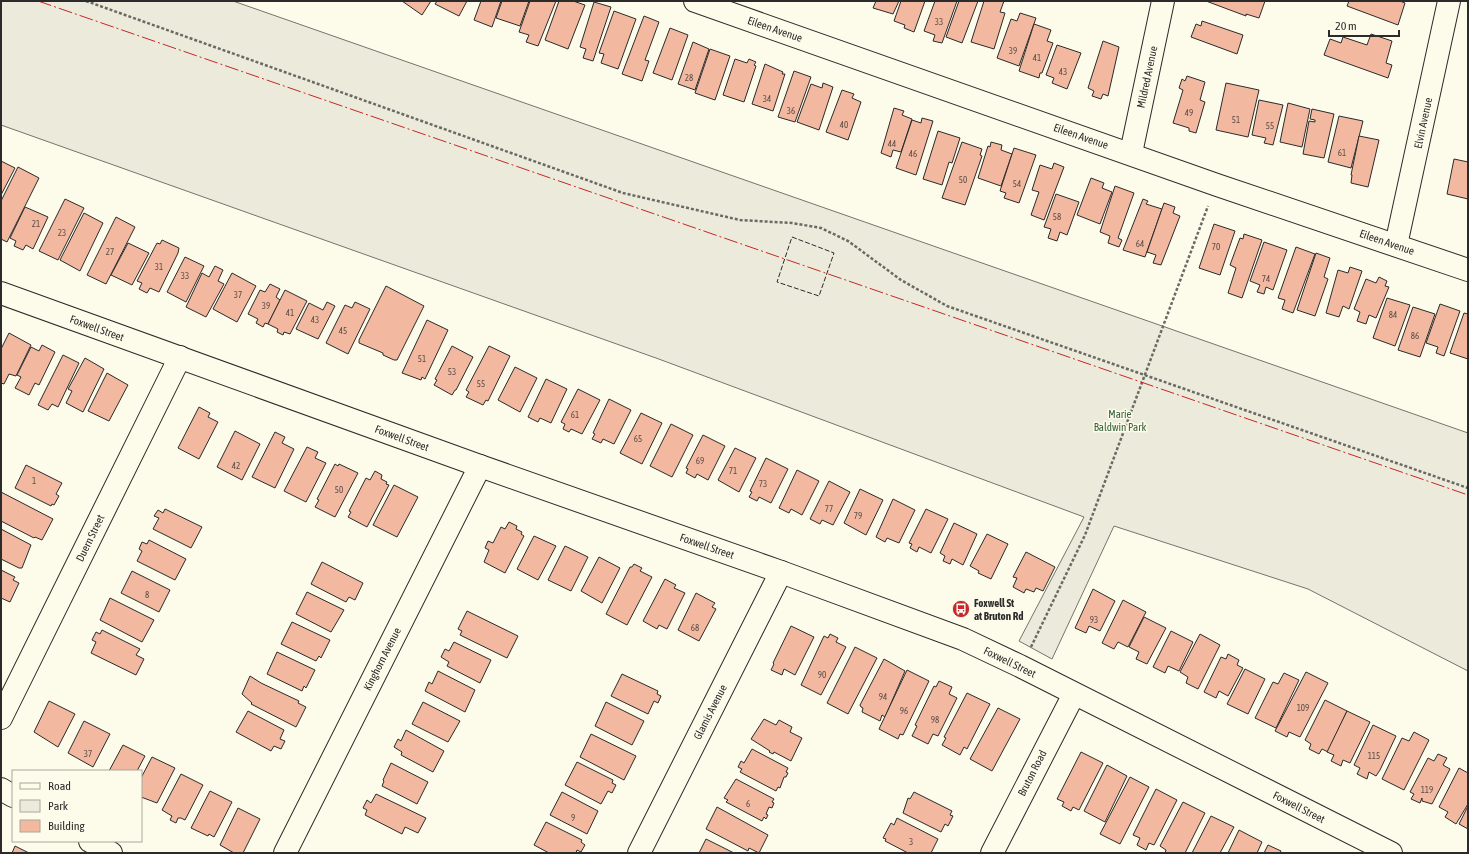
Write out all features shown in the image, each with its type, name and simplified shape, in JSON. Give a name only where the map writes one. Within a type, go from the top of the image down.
[{"type":"street","name":"Eileen Avenue","points":[[695,1],[1131,153],[1217,185],[1468,270]]},
{"type":"street","name":"Mildred Avenue","points":[[1131,153],[1163,1]]},
{"type":"street","name":"Elvin Avenue","points":[[1396,245],[1449,1]]},
{"type":"street","name":"Foxwell Street","points":[[1,293],[480,466],[781,572],[963,639],[1391,853]]},
{"type":"street","name":"Duern Street","points":[[1,718],[180,357]]},
{"type":"street","name":"Kinghorn Avenue","points":[[285,853],[480,466]]},
{"type":"street","name":"Glamis Avenue","points":[[639,853],[781,572]]},
{"type":"street","name":"Bruton Road","points":[[992,853],[1074,694]]},
{"type":"street","points":[[1,788],[12,795]]},
{"type":"street","points":[[92,842],[111,853]]},
{"type":"path","points":[[86,1],[623,193],[740,220],[792,223],[821,228],[848,241],[901,280],[947,306],[1468,488]]},
{"type":"path","points":[[1028,652],[1085,535],[1210,202]]},
{"type":"green space","name":"Marie Baldwin Park","points":[[1,1],[233,1],[1468,433],[1468,671],[1308,589],[1114,526],[1052,659],[1019,641],[1084,517],[656,358],[1,125]]},
{"type":"building","points":[[402,1],[431,1],[422,15]]},
{"type":"building","points":[[437,1],[467,1],[459,16],[435,4]]},
{"type":"building","points":[[481,1],[501,1],[492,27],[474,20]]},
{"type":"building","points":[[502,1],[529,1],[520,26],[496,18]]},
{"type":"building","points":[[530,1],[556,1],[538,46],[526,42],[529,35],[519,32]]},
{"type":"building","points":[[559,1],[573,1],[585,5],[568,49],[545,40]]},
{"type":"building","points":[[876,1],[899,1],[893,14],[873,8]]},
{"type":"building","points":[[901,1],[925,1],[914,32],[904,28],[905,25],[894,21]]},
{"type":"building","points":[[935,1],[957,1],[942,43],[933,41],[935,35],[924,31]]},
{"type":"building","points":[[959,1],[978,1],[962,43],[946,37]]},
{"type":"building","points":[[984,1],[1004,1],[1000,12],[1005,13],[994,49],[971,42]]},
{"type":"building","points":[[1206,1],[1265,1],[1259,18],[1246,14],[1246,16]]},
{"type":"building","points":[[1349,1],[1400,1],[1405,3],[1398,25],[1347,6]]},
{"type":"building","points":[[594,2],[611,7],[593,61],[583,58],[586,49],[580,47]]},
{"type":"building","points":[[614,11],[636,19],[618,69],[601,63],[604,54],[599,53]]},
{"type":"building","points":[[1020,13],[1036,18],[1019,66],[997,58],[1011,19],[1017,21]]},
{"type":"building","points":[[644,16],[659,22],[645,60],[649,61],[642,81],[622,74]]},
{"type":"building","points":[[1202,21],[1243,35],[1237,54],[1191,37],[1196,24],[1201,26]]},
{"type":"building","points":[[1034,24],[1051,30],[1047,41],[1053,43],[1039,78],[1019,71]]},
{"type":"building","points":[[670,28],[688,35],[672,80],[653,73]]},
{"type":"building","points":[[1371,34],[1392,41],[1386,63],[1392,65],[1388,78],[1324,55],[1330,39],[1341,43],[1343,37],[1367,45]]},
{"type":"building","points":[[1103,41],[1119,47],[1108,96],[1103,94],[1101,99],[1092,96],[1094,91],[1088,88]]},
{"type":"building","points":[[693,42],[709,49],[695,90],[678,84]]},
{"type":"building","points":[[1057,45],[1081,53],[1067,89],[1052,83],[1054,78],[1046,75]]},
{"type":"building","points":[[710,49],[730,56],[715,100],[695,93]]},
{"type":"building","points":[[735,59],[747,63],[749,59],[756,62],[744,102],[723,95]]},
{"type":"building","points":[[765,64],[783,72],[782,74],[785,74],[773,111],[752,104]]},
{"type":"building","points":[[794,71],[811,77],[795,122],[778,117]]},
{"type":"building","points":[[1187,76],[1205,82],[1200,100],[1205,102],[1196,133],[1189,131],[1189,128],[1173,123],[1183,90],[1179,88],[1182,79],[1185,81]]},
{"type":"building","points":[[823,83],[833,87],[819,130],[797,122],[811,84],[822,88]]},
{"type":"building","points":[[1226,83],[1259,90],[1248,137],[1216,130]]},
{"type":"building","points":[[842,90],[854,94],[852,98],[861,102],[848,140],[826,132]]},
{"type":"building","points":[[1259,100],[1283,105],[1273,145],[1264,143],[1266,138],[1252,135]]},
{"type":"building","points":[[1288,103],[1310,109],[1302,147],[1280,142]]},
{"type":"building","points":[[894,108],[904,111],[902,115],[912,119],[901,152],[893,150],[891,157],[881,153]]},
{"type":"building","points":[[1312,109],[1334,114],[1324,158],[1303,154],[1309,121],[1315,122],[1315,120],[1310,119]]},
{"type":"building","points":[[1339,116],[1363,121],[1351,168],[1328,162]]},
{"type":"building","points":[[922,118],[933,121],[916,175],[896,168],[912,120],[921,123]]},
{"type":"building","points":[[938,131],[960,138],[952,163],[949,162],[942,185],[923,179]]},
{"type":"building","points":[[1359,136],[1379,140],[1368,187],[1351,183],[1351,175]]},
{"type":"building","points":[[962,142],[982,149],[980,155],[982,156],[965,205],[942,198]]},
{"type":"building","points":[[991,142],[1002,145],[1001,150],[1012,154],[1001,186],[978,178],[988,146],[990,147]]},
{"type":"building","points":[[1014,148],[1036,155],[1019,203],[1004,198],[1006,193],[1000,191]]},
{"type":"building","points":[[1454,159],[1468,162],[1468,199],[1447,194]]},
{"type":"building","points":[[1,161],[15,168],[1,195]]},
{"type":"building","points":[[1054,163],[1064,167],[1044,220],[1031,215],[1039,192],[1032,190],[1040,165],[1052,169]]},
{"type":"building","points":[[18,167],[39,178],[7,242],[1,239],[1,201]]},
{"type":"building","points":[[1091,178],[1104,183],[1102,188],[1112,192],[1100,224],[1077,215]]},
{"type":"building","points":[[1115,186],[1134,193],[1118,238],[1122,240],[1119,247],[1108,243],[1110,236],[1100,232]]},
{"type":"building","points":[[1056,194],[1079,202],[1067,235],[1060,232],[1057,241],[1048,238],[1051,229],[1044,227]]},
{"type":"building","points":[[65,199],[84,208],[58,260],[39,251]]},
{"type":"building","points":[[1143,199],[1148,201],[1146,204],[1162,209],[1145,257],[1123,250]]},
{"type":"building","points":[[1164,203],[1175,207],[1173,213],[1180,216],[1161,265],[1153,263],[1156,255],[1147,252]]},
{"type":"building","points":[[25,207],[48,217],[33,249],[26,245],[23,250],[14,246],[16,241],[10,238]]},
{"type":"building","points":[[84,213],[103,223],[80,271],[60,260]]},
{"type":"building","points":[[116,217],[135,227],[106,284],[87,275]]},
{"type":"building","points":[[1214,224],[1235,231],[1220,275],[1199,268]]},
{"type":"building","points":[[1244,234],[1262,240],[1242,298],[1228,293],[1236,268],[1230,265],[1240,238],[1243,239]]},
{"type":"building","points":[[162,240],[179,248],[178,253],[159,292],[150,288],[147,293],[139,289],[142,283],[137,281],[157,243],[160,244]]},
{"type":"building","points":[[1264,242],[1287,250],[1273,290],[1266,287],[1264,294],[1257,292],[1260,285],[1250,281]]},
{"type":"building","points":[[128,243],[149,253],[132,285],[111,275]]},
{"type":"building","points":[[1296,247],[1315,254],[1293,313],[1282,309],[1285,300],[1278,298]]},
{"type":"building","points":[[1316,253],[1330,258],[1324,277],[1328,279],[1315,316],[1297,310]]},
{"type":"building","points":[[185,257],[204,266],[186,302],[167,292]]},
{"type":"building","points":[[215,266],[223,270],[218,281],[224,284],[206,317],[186,307],[202,273],[209,277]]},
{"type":"building","points":[[1350,267],[1362,271],[1349,309],[1343,306],[1339,317],[1326,313],[1338,270],[1348,273]]},
{"type":"building","points":[[232,273],[256,286],[237,322],[213,309]]},
{"type":"building","points":[[1379,277],[1387,281],[1385,286],[1389,287],[1376,318],[1369,315],[1366,324],[1357,321],[1360,312],[1354,309],[1366,279],[1376,283]]},
{"type":"building","points":[[270,284],[280,289],[276,297],[280,300],[268,324],[265,323],[263,327],[256,323],[258,319],[248,314],[260,290],[265,292]]},
{"type":"building","points":[[386,286],[424,306],[397,360],[394,360],[383,355],[383,353],[359,343],[359,340]]},
{"type":"building","points":[[285,290],[307,301],[290,334],[284,332],[283,335],[277,332],[278,329],[268,324]]},
{"type":"building","points":[[1387,298],[1410,305],[1395,346],[1373,338]]},
{"type":"building","points":[[327,302],[335,306],[318,339],[296,329],[309,303],[323,310]]},
{"type":"building","points":[[355,302],[370,309],[348,354],[326,343],[345,305],[352,308]]},
{"type":"building","points":[[1440,304],[1460,311],[1444,356],[1436,353],[1438,347],[1426,343]]},
{"type":"building","points":[[1413,307],[1435,314],[1420,357],[1398,350]]},
{"type":"building","points":[[1464,313],[1468,314],[1468,359],[1450,353]]},
{"type":"building","points":[[427,320],[448,330],[425,379],[422,377],[421,380],[402,373]]},
{"type":"building","points":[[9,333],[31,345],[16,376],[9,374],[4,384],[1,383],[1,349]]},
{"type":"building","points":[[42,345],[55,352],[39,385],[35,383],[29,395],[15,388],[21,377],[17,375],[31,347],[39,351]]},
{"type":"building","points":[[452,346],[473,357],[452,395],[434,385],[437,380],[435,379]]},
{"type":"building","points":[[489,346],[510,356],[488,401],[486,400],[483,405],[466,397],[469,392],[466,390]]},
{"type":"building","points":[[63,355],[79,363],[58,407],[52,404],[48,410],[38,405]]},
{"type":"building","points":[[85,358],[104,369],[83,412],[66,403],[72,391],[68,389]]},
{"type":"building","points":[[515,367],[537,378],[520,412],[498,400]]},
{"type":"building","points":[[107,373],[128,385],[109,421],[88,411]]},
{"type":"building","points":[[546,379],[567,389],[551,423],[540,418],[538,422],[528,417]]},
{"type":"building","points":[[578,389],[600,400],[582,434],[571,429],[569,432],[563,429],[565,424],[561,422]]},
{"type":"building","points":[[609,399],[631,410],[614,444],[603,439],[601,443],[592,439],[595,434],[593,433]]},
{"type":"building","points":[[199,407],[210,413],[208,417],[218,422],[199,459],[178,448]]},
{"type":"building","points":[[641,413],[662,423],[642,464],[620,453]]},
{"type":"building","points":[[671,424],[693,435],[672,477],[650,466]]},
{"type":"building","points":[[235,431],[260,444],[242,480],[217,467]]},
{"type":"building","points":[[275,432],[285,437],[282,443],[294,449],[275,488],[252,477]]},
{"type":"building","points":[[703,435],[725,446],[708,480],[697,474],[695,478],[686,473],[688,469],[686,468]]},
{"type":"building","points":[[307,447],[318,452],[315,458],[326,463],[306,502],[284,491]]},
{"type":"building","points":[[735,448],[756,458],[739,492],[718,480]]},
{"type":"building","points":[[766,458],[788,469],[771,503],[759,497],[757,501],[749,497],[752,492],[750,491]]},
{"type":"building","points":[[335,464],[338,466],[339,464],[358,473],[335,517],[315,507],[319,500],[317,499]]},
{"type":"building","points":[[26,465],[62,483],[56,494],[59,496],[54,505],[52,504],[51,506],[15,488]]},
{"type":"building","points":[[797,470],[819,481],[802,515],[791,509],[789,513],[779,508]]},
{"type":"building","points":[[375,471],[382,475],[381,479],[389,485],[367,527],[348,517],[351,512],[349,511],[366,478],[370,480]]},
{"type":"building","points":[[829,481],[850,492],[833,525],[822,520],[820,524],[810,519]]},
{"type":"building","points":[[394,485],[418,497],[397,537],[373,525]]},
{"type":"building","points":[[860,489],[883,500],[866,535],[844,523]]},
{"type":"building","points":[[1,492],[53,519],[42,540],[35,537],[34,538],[1,521]]},
{"type":"building","points":[[893,499],[915,510],[899,543],[887,538],[885,542],[876,537]]},
{"type":"building","points":[[165,509],[202,527],[191,548],[153,529],[159,518],[154,516],[158,510],[163,513]]},
{"type":"building","points":[[926,509],[948,519],[931,553],[919,547],[917,552],[910,548],[912,544],[909,543]]},
{"type":"building","points":[[509,522],[517,526],[516,529],[522,532],[521,534],[524,536],[505,573],[484,562],[489,550],[485,548],[488,541],[493,543],[501,527],[505,529]]},
{"type":"building","points":[[954,523],[977,534],[963,565],[952,559],[950,564],[943,561],[945,556],[940,553]]},
{"type":"building","points":[[1,529],[31,545],[22,568],[1,559]]},
{"type":"building","points":[[987,534],[1008,544],[991,579],[978,573],[979,571],[970,566]]},
{"type":"building","points":[[534,536],[556,546],[538,580],[517,569]]},
{"type":"building","points":[[149,540],[186,559],[175,580],[137,561],[142,551],[139,549],[142,542],[147,544]]},
{"type":"building","points":[[565,546],[588,557],[571,591],[548,580]]},
{"type":"building","points":[[1026,552],[1055,567],[1043,591],[1036,588],[1034,592],[1026,589],[1024,593],[1013,587],[1017,578],[1013,577]]},
{"type":"building","points":[[599,557],[620,568],[602,603],[581,591]]},
{"type":"building","points":[[322,562],[363,583],[355,600],[349,597],[346,602],[311,584]]},
{"type":"building","points":[[634,564],[642,568],[640,571],[652,577],[627,625],[606,614],[630,567]]},
{"type":"building","points":[[1,570],[15,577],[13,580],[19,583],[10,602],[1,598]]},
{"type":"building","points":[[132,571],[170,590],[159,612],[121,593]]},
{"type":"building","points":[[665,579],[676,585],[674,588],[685,593],[667,629],[659,625],[657,629],[643,621]]},
{"type":"building","points":[[1093,589],[1115,601],[1100,631],[1089,626],[1086,633],[1075,628]]},
{"type":"building","points":[[307,592],[344,610],[331,632],[296,614]]},
{"type":"building","points":[[696,593],[715,603],[712,607],[716,609],[699,641],[678,630]]},
{"type":"building","points":[[110,598],[154,620],[142,642],[100,620]]},
{"type":"building","points":[[1123,600],[1146,612],[1128,647],[1118,642],[1114,649],[1102,643]]},
{"type":"building","points":[[467,611],[518,636],[507,658],[460,635],[462,631],[458,629]]},
{"type":"building","points":[[1144,617],[1166,628],[1147,664],[1136,659],[1139,652],[1129,647]]},
{"type":"building","points":[[292,622],[330,640],[321,658],[319,656],[316,661],[281,644]]},
{"type":"building","points":[[791,626],[814,637],[795,675],[784,669],[782,675],[771,670]]},
{"type":"building","points":[[102,630],[140,649],[136,655],[144,659],[136,675],[91,653],[96,642],[92,640],[96,632],[100,634]]},
{"type":"building","points":[[1171,631],[1193,642],[1179,671],[1168,666],[1165,673],[1153,667]]},
{"type":"building","points":[[830,634],[838,638],[836,642],[846,647],[821,695],[801,685],[824,636],[828,638]]},
{"type":"building","points":[[1200,634],[1220,645],[1198,689],[1186,683],[1188,677],[1180,672]]},
{"type":"building","points":[[454,642],[491,660],[480,683],[447,666],[449,662],[441,657],[445,649],[449,651]]},
{"type":"building","points":[[855,647],[877,658],[848,714],[827,703]]},
{"type":"building","points":[[277,652],[315,670],[306,688],[304,686],[302,691],[267,674]]},
{"type":"building","points":[[1228,654],[1239,660],[1237,665],[1243,668],[1228,696],[1219,691],[1216,698],[1204,692],[1221,657],[1226,659]]},
{"type":"building","points":[[884,659],[905,671],[885,717],[882,715],[880,721],[862,712],[863,708],[860,705]]},
{"type":"building","points":[[1245,669],[1265,679],[1248,714],[1227,704]]},
{"type":"building","points":[[907,670],[929,681],[903,735],[900,734],[898,739],[879,729]]},
{"type":"building","points":[[438,671],[475,690],[465,712],[425,691],[429,682],[432,684]]},
{"type":"building","points":[[1306,672],[1328,683],[1300,737],[1289,732],[1287,737],[1275,731]]},
{"type":"building","points":[[1284,673],[1299,680],[1276,728],[1255,718],[1273,682],[1278,684]]},
{"type":"building","points":[[622,674],[658,691],[657,694],[661,696],[658,703],[654,701],[648,714],[611,696]]},
{"type":"building","points":[[250,676],[261,683],[299,701],[298,703],[306,707],[296,727],[251,704],[252,703],[242,694]]},
{"type":"building","points":[[939,681],[952,687],[949,694],[957,698],[938,736],[933,734],[928,744],[912,736],[917,726],[915,725],[934,686],[936,687]]},
{"type":"building","points":[[967,693],[990,704],[967,749],[964,747],[960,755],[942,745],[946,738],[944,737]]},
{"type":"building","points":[[1325,700],[1347,711],[1328,752],[1322,749],[1319,754],[1309,749],[1311,744],[1305,740]]},
{"type":"building","points":[[49,701],[75,714],[58,747],[34,732]]},
{"type":"building","points":[[423,702],[460,721],[448,742],[412,724]]},
{"type":"building","points":[[606,702],[644,721],[632,745],[595,726]]},
{"type":"building","points":[[998,708],[1020,719],[992,771],[970,759]]},
{"type":"building","points":[[248,711],[284,730],[280,739],[285,741],[281,749],[274,746],[271,751],[236,732]]},
{"type":"building","points":[[1347,711],[1370,722],[1350,763],[1343,760],[1341,766],[1331,761],[1334,755],[1327,752]]},
{"type":"building","points":[[764,719],[776,725],[779,720],[792,727],[790,732],[802,738],[791,761],[774,752],[773,754],[769,752],[770,751],[751,739]]},
{"type":"building","points":[[84,721],[110,734],[93,767],[68,753]]},
{"type":"building","points":[[1373,725],[1396,736],[1376,776],[1369,772],[1367,779],[1357,774],[1360,768],[1354,765]]},
{"type":"building","points":[[406,730],[444,751],[433,772],[401,755],[402,752],[394,747],[398,739],[401,741]]},
{"type":"building","points":[[1414,732],[1429,740],[1404,790],[1382,779],[1402,738],[1409,741]]},
{"type":"building","points":[[591,734],[636,756],[624,780],[580,757]]},
{"type":"building","points":[[123,745],[145,756],[138,770],[110,770]]},
{"type":"building","points":[[752,749],[788,768],[786,777],[784,777],[780,788],[778,787],[776,791],[740,772],[742,769],[738,767],[741,761],[744,763]]},
{"type":"building","points":[[1081,752],[1103,763],[1079,810],[1073,807],[1071,811],[1062,806],[1064,802],[1057,799]]},
{"type":"building","points":[[1438,754],[1447,758],[1443,765],[1450,769],[1432,804],[1422,801],[1422,798],[1420,803],[1411,799],[1414,794],[1410,792],[1428,758],[1434,761]]},
{"type":"building","points":[[152,757],[175,768],[157,803],[142,797],[142,776]]},
{"type":"building","points":[[577,762],[613,780],[612,783],[616,785],[612,793],[608,791],[601,804],[565,785]]},
{"type":"building","points":[[391,763],[428,782],[417,804],[382,786],[383,780]]},
{"type":"building","points":[[1107,765],[1127,776],[1105,822],[1084,811]]},
{"type":"building","points":[[1459,768],[1468,773],[1468,804],[1456,824],[1445,817],[1448,812],[1439,807]]},
{"type":"building","points":[[181,774],[203,785],[185,820],[178,818],[176,823],[170,820],[172,816],[162,810]]},
{"type":"building","points":[[1130,777],[1149,787],[1120,844],[1100,834]]},
{"type":"building","points":[[736,779],[774,799],[772,802],[774,803],[772,808],[769,807],[766,814],[768,815],[766,819],[764,817],[762,821],[726,802],[728,800],[724,798]]},
{"type":"building","points":[[1156,789],[1177,800],[1154,845],[1149,843],[1146,850],[1137,845],[1140,838],[1133,835]]},
{"type":"building","points":[[210,791],[232,802],[214,837],[209,834],[208,836],[191,828]]},
{"type":"building","points":[[562,792],[598,811],[587,834],[550,815]]},
{"type":"building","points":[[914,792],[952,811],[950,815],[953,816],[948,826],[945,824],[941,832],[903,813],[908,798],[910,799]]},
{"type":"building","points":[[376,794],[426,818],[418,833],[405,827],[402,834],[365,815],[367,810],[363,808],[367,800],[371,803]]},
{"type":"building","points":[[1183,802],[1205,813],[1185,853],[1165,853],[1166,850],[1160,846]]},
{"type":"building","points":[[1468,806],[1468,829],[1459,824]]},
{"type":"building","points":[[717,807],[768,835],[759,853],[749,848],[748,851],[706,829]]},
{"type":"building","points":[[238,808],[260,819],[243,853],[234,853],[220,845]]},
{"type":"building","points":[[1211,816],[1234,827],[1220,853],[1192,853]]},
{"type":"building","points":[[897,818],[938,839],[931,853],[908,853],[885,841],[886,839],[883,838],[891,823],[894,825]]},
{"type":"building","points":[[546,822],[582,840],[581,842],[585,845],[581,852],[577,850],[576,853],[549,853],[534,845]]},
{"type":"building","points":[[1239,830],[1262,842],[1257,853],[1228,853]]},
{"type":"building","points":[[706,839],[734,853],[699,853]]},
{"type":"building","points":[[1268,845],[1281,851],[1280,853],[1264,853]]},
{"type":"building","points":[[15,846],[29,853],[12,853]]},
{"type":"fence","points":[[792,237],[834,253],[819,296],[777,282],[792,237]]},
{"type":"power","points":[[38,1],[1468,495]]},
{"type":"place","name":"Foxwell St at Bruton Rd","points":[[961,609]]}]
